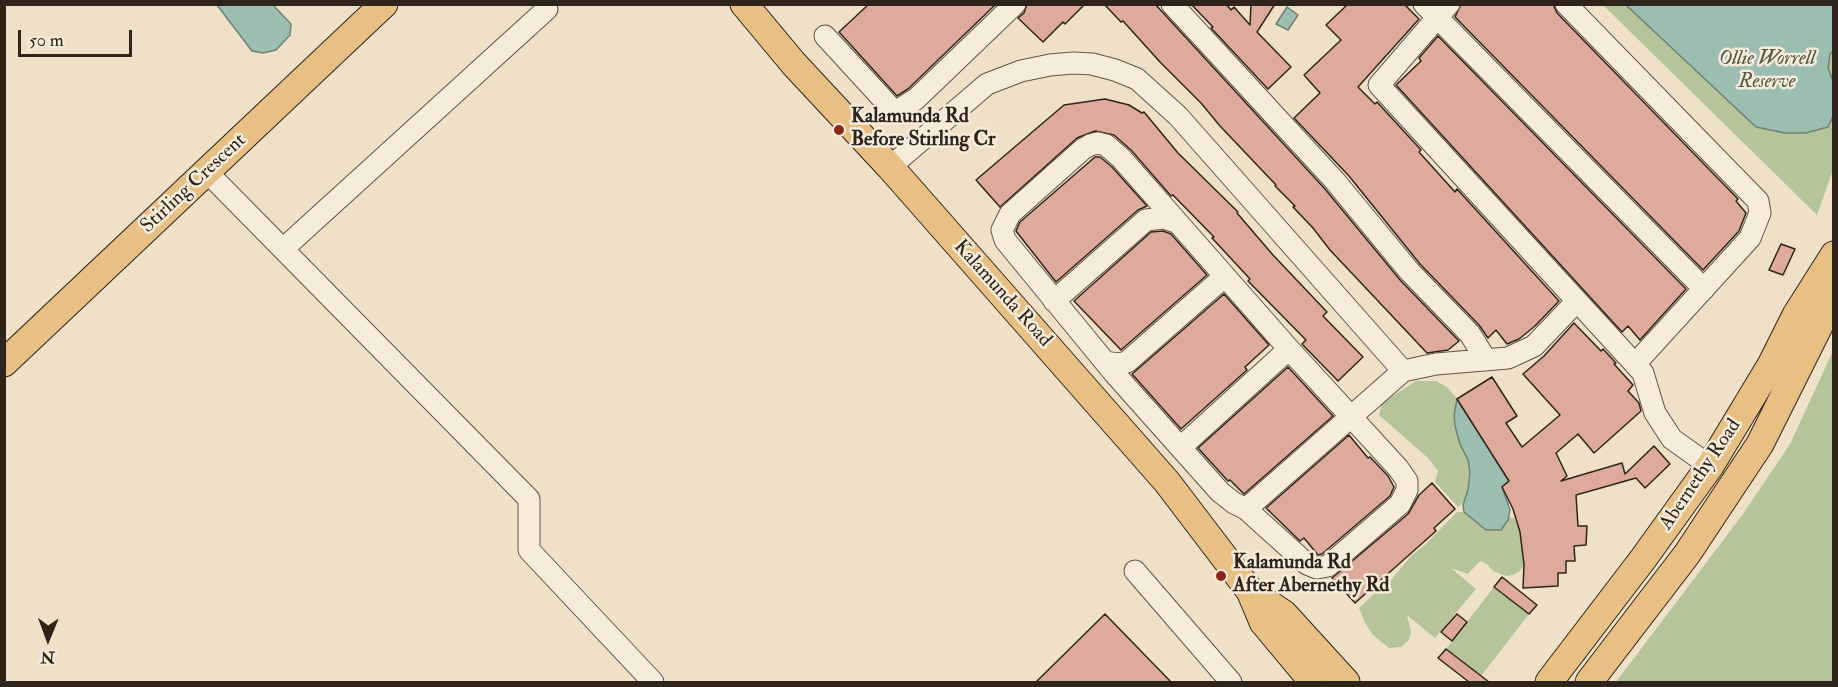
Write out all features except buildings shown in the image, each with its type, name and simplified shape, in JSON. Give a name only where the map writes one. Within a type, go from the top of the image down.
[{"type":"main road","name":"Stirling Crescent","points":[[4,363],[384,4]]},
{"type":"main road","name":"Kalamunda Road","points":[[744,4],[1167,482],[1250,591],[1263,622],[1312,682]]},
{"type":"main road","name":"Abernethy Road","points":[[1549,682],[1643,559],[1710,466],[1771,365],[1796,315],[1833,255]]},
{"type":"main road","name":"Abernethy Road","points":[[1590,682],[1688,554],[1760,444],[1821,324],[1833,272]]},
{"type":"main road","name":"Kalamunda Road","points":[[1250,591],[1284,614],[1346,682]]},
{"type":"street","points":[[825,36],[892,109],[897,111],[916,99],[1015,4]]},
{"type":"street","points":[[1172,4],[1335,181],[1410,272],[1470,334],[1486,360]]},
{"type":"street","points":[[1566,4],[1758,201],[1760,213],[1750,238],[1635,364]]},
{"type":"street","points":[[283,249],[547,9]]},
{"type":"street","points":[[1704,289],[1437,9],[1378,85],[1643,373],[1655,414],[1672,439],[1710,466]]},
{"type":"street","points":[[890,167],[987,84],[1002,77],[1031,69],[1073,63],[1092,64],[1115,70],[1137,79],[1178,116],[1403,371]]},
{"type":"street","points":[[1098,143],[1113,150],[1178,226],[1398,468],[1407,481],[1407,490],[1400,504],[1328,566],[1317,568],[1306,564],[1246,509],[1220,492],[1054,301],[1011,248],[1002,230],[1010,214],[1090,145],[1098,143]]},
{"type":"street","points":[[207,172],[529,499],[529,550],[653,682]]},
{"type":"street","points":[[1054,301],[1146,220],[1164,218],[1178,226]]},
{"type":"street","points":[[1105,362],[1118,364],[1128,362],[1224,277]]},
{"type":"street","points":[[1246,509],[1403,371],[1436,364],[1508,358],[1534,346],[1576,302]]},
{"type":"street","points":[[1181,447],[1289,349]]},
{"type":"street","points":[[1135,572],[1231,682]]},
{"type":"green space","name":"Ollie Worrell Reserve","points":[[1603,5],[1833,5],[1833,170],[1817,215]]},
{"type":"green space","points":[[1833,351],[1833,682],[1616,682],[1743,514],[1790,444]]},
{"type":"green space","points":[[1416,381],[1436,381],[1447,387],[1457,399],[1455,426],[1468,460],[1470,472],[1466,500],[1458,507],[1435,482],[1438,471],[1428,458],[1379,415],[1382,403]]},
{"type":"green space","points":[[1457,512],[1464,512],[1487,530],[1494,530],[1508,517],[1514,518],[1520,532],[1524,565],[1519,572],[1506,576],[1493,571],[1487,564],[1480,561],[1468,574],[1451,568],[1476,589],[1435,638],[1407,615],[1411,632],[1409,640],[1401,647],[1389,648],[1373,635],[1359,608],[1392,579],[1411,556]]},
{"type":"green space","points":[[1494,587],[1529,614],[1481,676],[1446,649]]},
{"type":"shaded area","points":[[217,5],[273,5],[291,24],[290,35],[276,50],[263,53],[252,51]]},
{"type":"shaded area","name":"Ollie Worrell Reserve","points":[[1626,5],[1833,5],[1833,51],[1830,54],[1828,68],[1833,81],[1834,114],[1828,127],[1806,133],[1785,133],[1756,127]]},
{"type":"shaded area","points":[[1287,7],[1298,15],[1288,30],[1276,24]]},
{"type":"shaded area","points":[[1457,399],[1509,481],[1502,487],[1510,510],[1508,520],[1501,530],[1486,530],[1464,512],[1463,505],[1470,472],[1468,460],[1455,426]]},
{"type":"place","name":"Kalamunda Rd Before Stirling Cr","points":[[839,130]]},
{"type":"place","name":"Kalamunda Rd After Abernethy Rd","points":[[1221,576]]}]
